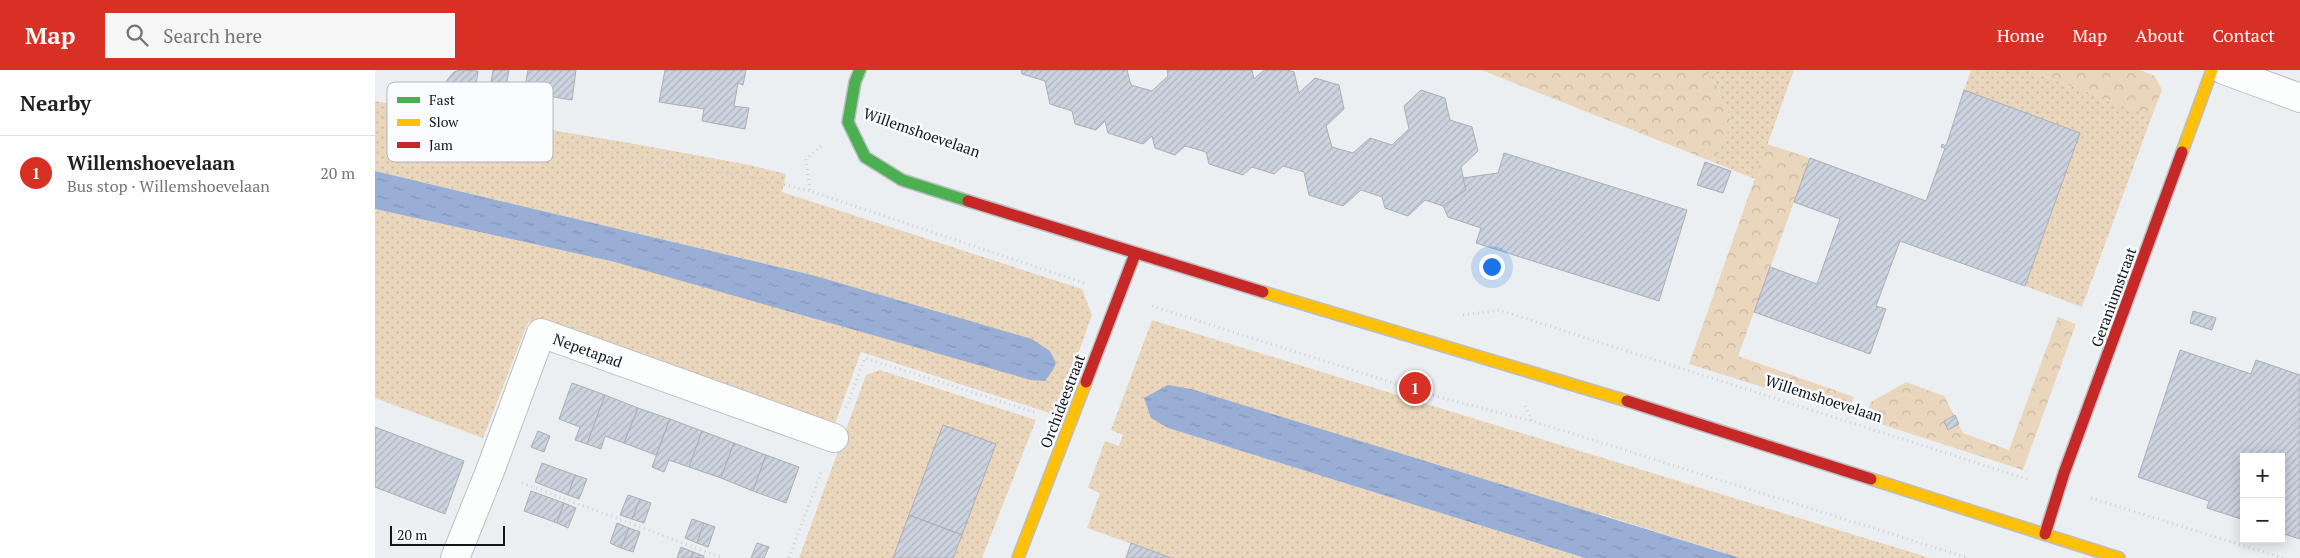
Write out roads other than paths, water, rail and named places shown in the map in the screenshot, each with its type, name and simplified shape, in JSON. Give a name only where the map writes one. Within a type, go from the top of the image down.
[{"type":"street","name":"Willemshoevelaan","points":[[859,70],[848,122],[865,157],[902,180],[1135,254],[1640,405],[2119,558]]},
{"type":"street","name":"Geraniumstraat","points":[[2045,534],[2059,489],[2212,70]]},
{"type":"street","points":[[2224,70],[2300,98]]},
{"type":"street","name":"Orchideestraat","points":[[1018,558],[1135,254]]},
{"type":"street","name":"Nepetapad","points":[[455,558],[490,471],[541,333],[835,438]]},
{"type":"water","points":[[375,171],[812,275],[1032,339],[1050,351],[1056,363],[1045,381],[1031,380],[615,262],[375,209]]},
{"type":"water","points":[[1168,385],[1191,389],[1740,558],[1585,558],[1168,428],[1151,418],[1144,398]]},
{"type":"place","name":"Willemshoevelaan","points":[[1415,388]]}]
